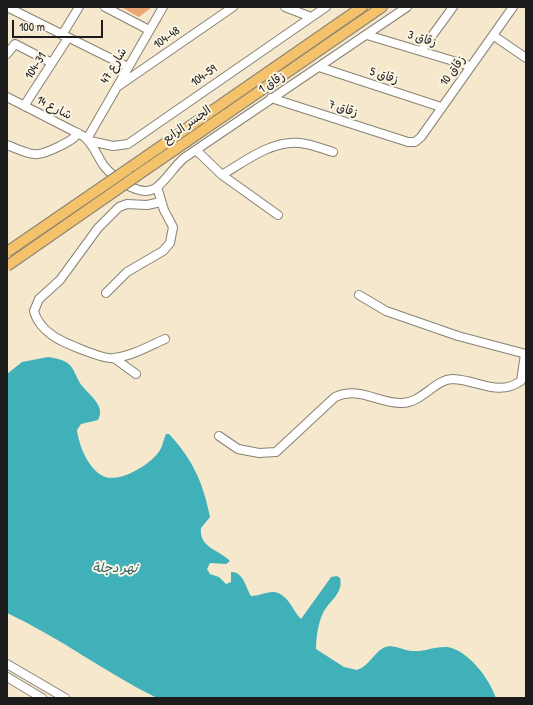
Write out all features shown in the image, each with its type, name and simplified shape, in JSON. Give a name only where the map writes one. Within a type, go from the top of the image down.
[{"type":"main road","name":"الجسر الرابع","points":[[7,252],[362,7]]},
{"type":"main road","name":"الجسر الرابع","points":[[7,266],[382,7]]},
{"type":"street","points":[[7,7],[128,67]]},
{"type":"street","name":"104-31","points":[[24,106],[52,63],[79,7]]},
{"type":"street","points":[[105,7],[149,30]]},
{"type":"street","name":"شارع 47","points":[[88,140],[114,89],[163,7]]},
{"type":"street","name":"104-48","points":[[114,89],[233,7]]},
{"type":"street","points":[[285,7],[311,18]]},
{"type":"street","name":"104-59","points":[[88,140],[114,146],[128,144],[326,7]]},
{"type":"street","name":"زقاق 1","points":[[157,187],[178,163],[196,150],[407,7]]},
{"type":"street","points":[[421,51],[453,7]]},
{"type":"street","name":"زقاق 10","points":[[408,142],[415,142],[421,137],[470,66],[494,36],[513,7]]},
{"type":"street","name":"زقاق 3","points":[[367,35],[470,66]]},
{"type":"street","points":[[494,36],[526,58]]},
{"type":"street","points":[[7,54],[15,44],[52,63]]},
{"type":"street","name":"زقاق 5","points":[[320,67],[441,107]]},
{"type":"street","name":"شارع 14","points":[[7,97],[78,133],[88,140]]},
{"type":"street","name":"زقاق 7","points":[[271,98],[408,142]]},
{"type":"street","points":[[7,145],[38,155],[72,140],[78,133]]},
{"type":"street","points":[[88,140],[103,164],[115,177],[141,191],[148,191],[157,187],[161,202],[173,227],[170,243],[163,251],[127,272],[106,293]]},
{"type":"street","points":[[222,175],[266,150],[283,144],[300,143],[333,152]]},
{"type":"street","points":[[196,150],[222,175],[278,216]]},
{"type":"street","points":[[161,202],[147,205],[127,204],[119,207],[98,228],[66,274],[42,296],[35,307],[35,316],[51,335],[68,344],[109,359],[125,356],[165,339]]},
{"type":"street","points":[[219,436],[238,449],[259,453],[276,452],[335,396],[345,392],[355,392],[401,404],[419,399],[435,386],[452,379],[502,389],[512,388],[521,381],[526,354],[458,336],[386,311],[359,295]]},
{"type":"street","points":[[114,358],[136,374]]},
{"type":"street","points":[[7,664],[65,698]]},
{"type":"street","points":[[7,677],[42,698]]},
{"type":"water","name":"نهر دجلة","points":[[48,357],[62,360],[69,364],[80,383],[98,404],[100,415],[98,420],[81,424],[77,430],[84,455],[96,471],[101,475],[115,478],[132,473],[140,468],[158,453],[166,434],[169,434],[185,453],[200,482],[210,517],[201,528],[203,540],[210,548],[230,561],[226,564],[210,563],[207,569],[210,574],[219,577],[226,584],[231,582],[231,572],[235,572],[244,581],[251,596],[270,592],[278,593],[289,602],[301,619],[331,577],[337,576],[340,578],[340,588],[321,617],[316,641],[316,649],[344,667],[357,670],[365,666],[383,648],[390,646],[409,651],[421,651],[438,647],[455,649],[463,653],[477,666],[493,690],[496,698],[157,698],[119,678],[45,633],[7,613],[7,374],[22,362]]},
{"type":"building","points":[[121,7],[152,7],[139,17]]}]
